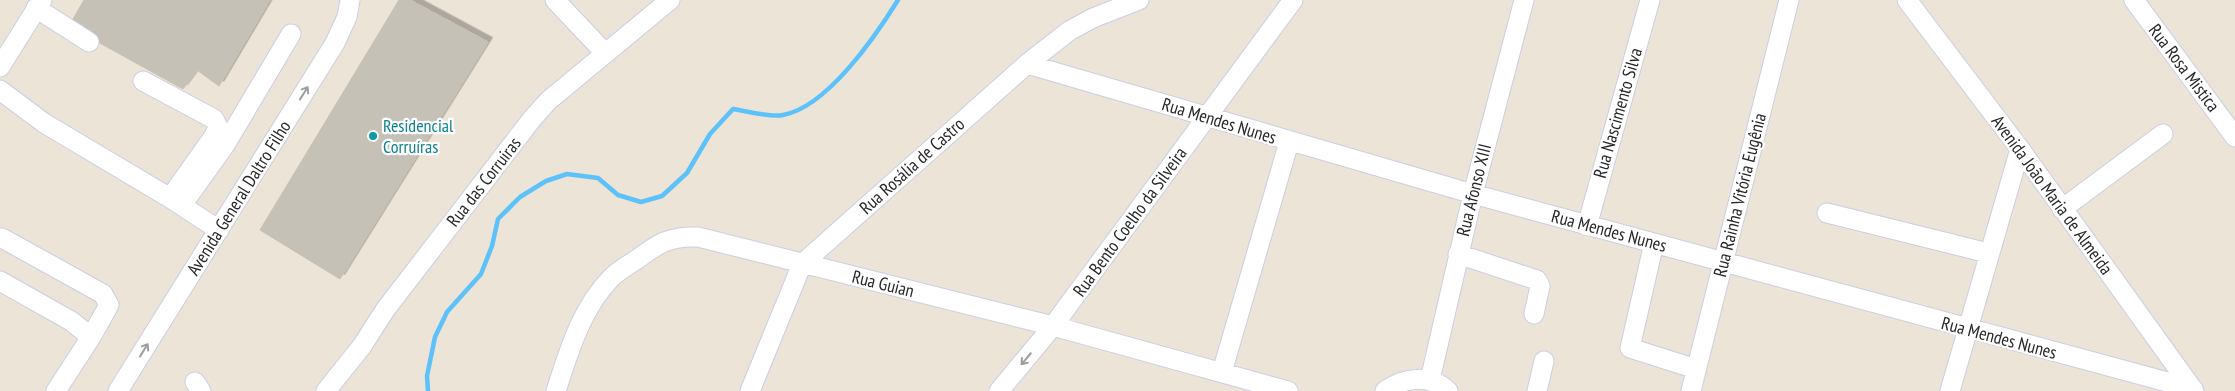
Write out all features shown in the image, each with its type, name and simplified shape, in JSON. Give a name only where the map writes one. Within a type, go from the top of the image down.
[{"type":"street","name":"Avenida General Daltro Filho","points":[[118,391],[335,43],[347,16],[350,0]]},
{"type":"street","points":[[555,0],[605,54]]},
{"type":"street","name":"Rua das Corruiras","points":[[326,391],[362,346],[385,310],[532,119],[548,101],[670,0]]},
{"type":"street","name":"Rua Rosália de Castro","points":[[750,391],[802,264],[1027,64],[1069,31],[1093,18],[1139,0]]},
{"type":"street","name":"Rua Bento Coelho da Silveira","points":[[998,391],[1053,326],[1293,0]]},
{"type":"street","name":"Rua Afonso XIII","points":[[1430,380],[1458,254],[1524,0]]},
{"type":"street","name":"Rua Nascimento Silva","points":[[1586,226],[1650,0]]},
{"type":"street","name":"Rua Rainha Vitória Eugênia","points":[[1691,391],[1790,0]]},
{"type":"street","name":"Avenida João Maria de Almeida","points":[[1907,0],[2020,149],[2193,390]]},
{"type":"street","name":"Rua Rosa Mistica","points":[[2134,0],[2235,137]]},
{"type":"street","points":[[0,67],[39,4],[89,42]]},
{"type":"street","points":[[176,202],[225,145],[291,34]]},
{"type":"street","name":"Rua Mendes Nunes","points":[[1027,64],[1289,142],[1586,226],[1724,260],[1968,330],[2193,390]]},
{"type":"street","points":[[144,81],[214,119],[218,127],[176,202]]},
{"type":"street","points":[[0,90],[44,123],[219,230]]},
{"type":"street","points":[[2062,209],[2163,134]]},
{"type":"street","points":[[1222,372],[1289,142]]},
{"type":"street","points":[[1950,391],[1988,253],[2020,149]]},
{"type":"street","points":[[1827,213],[1988,253]]},
{"type":"street","name":"Rua Guian","points":[[556,391],[572,344],[588,306],[612,277],[658,243],[678,236],[698,237],[1053,326],[1288,391]]},
{"type":"street","points":[[2,238],[103,294],[109,305],[56,391]]},
{"type":"street","points":[[1654,244],[1630,348],[1696,369]]},
{"type":"street","points":[[1458,254],[1537,280],[1540,286],[1534,314]]},
{"type":"street","points":[[0,281],[71,321],[91,337]]},
{"type":"street","points":[[1537,391],[1544,361]]},
{"type":"street","points":[[1385,391],[1400,382],[1414,379],[1430,380],[1448,391]]},
{"type":"building","points":[[84,0],[270,0],[219,86],[197,70],[183,89],[69,26]]},
{"type":"building","name":"Residencial Corruíras","points":[[399,0],[410,0],[488,42],[340,279],[260,230]]},
{"type":"waterway","points":[[428,391],[427,376],[435,337],[447,312],[481,274],[492,246],[498,219],[520,197],[546,181],[567,174],[598,178],[618,195],[641,202],[662,196],[687,173],[710,134],[733,109],[765,115],[783,115],[800,109],[833,85],[863,51],[898,0]]},
{"type":"place","name":"Residencial Corruíras","points":[[373,136]]}]
